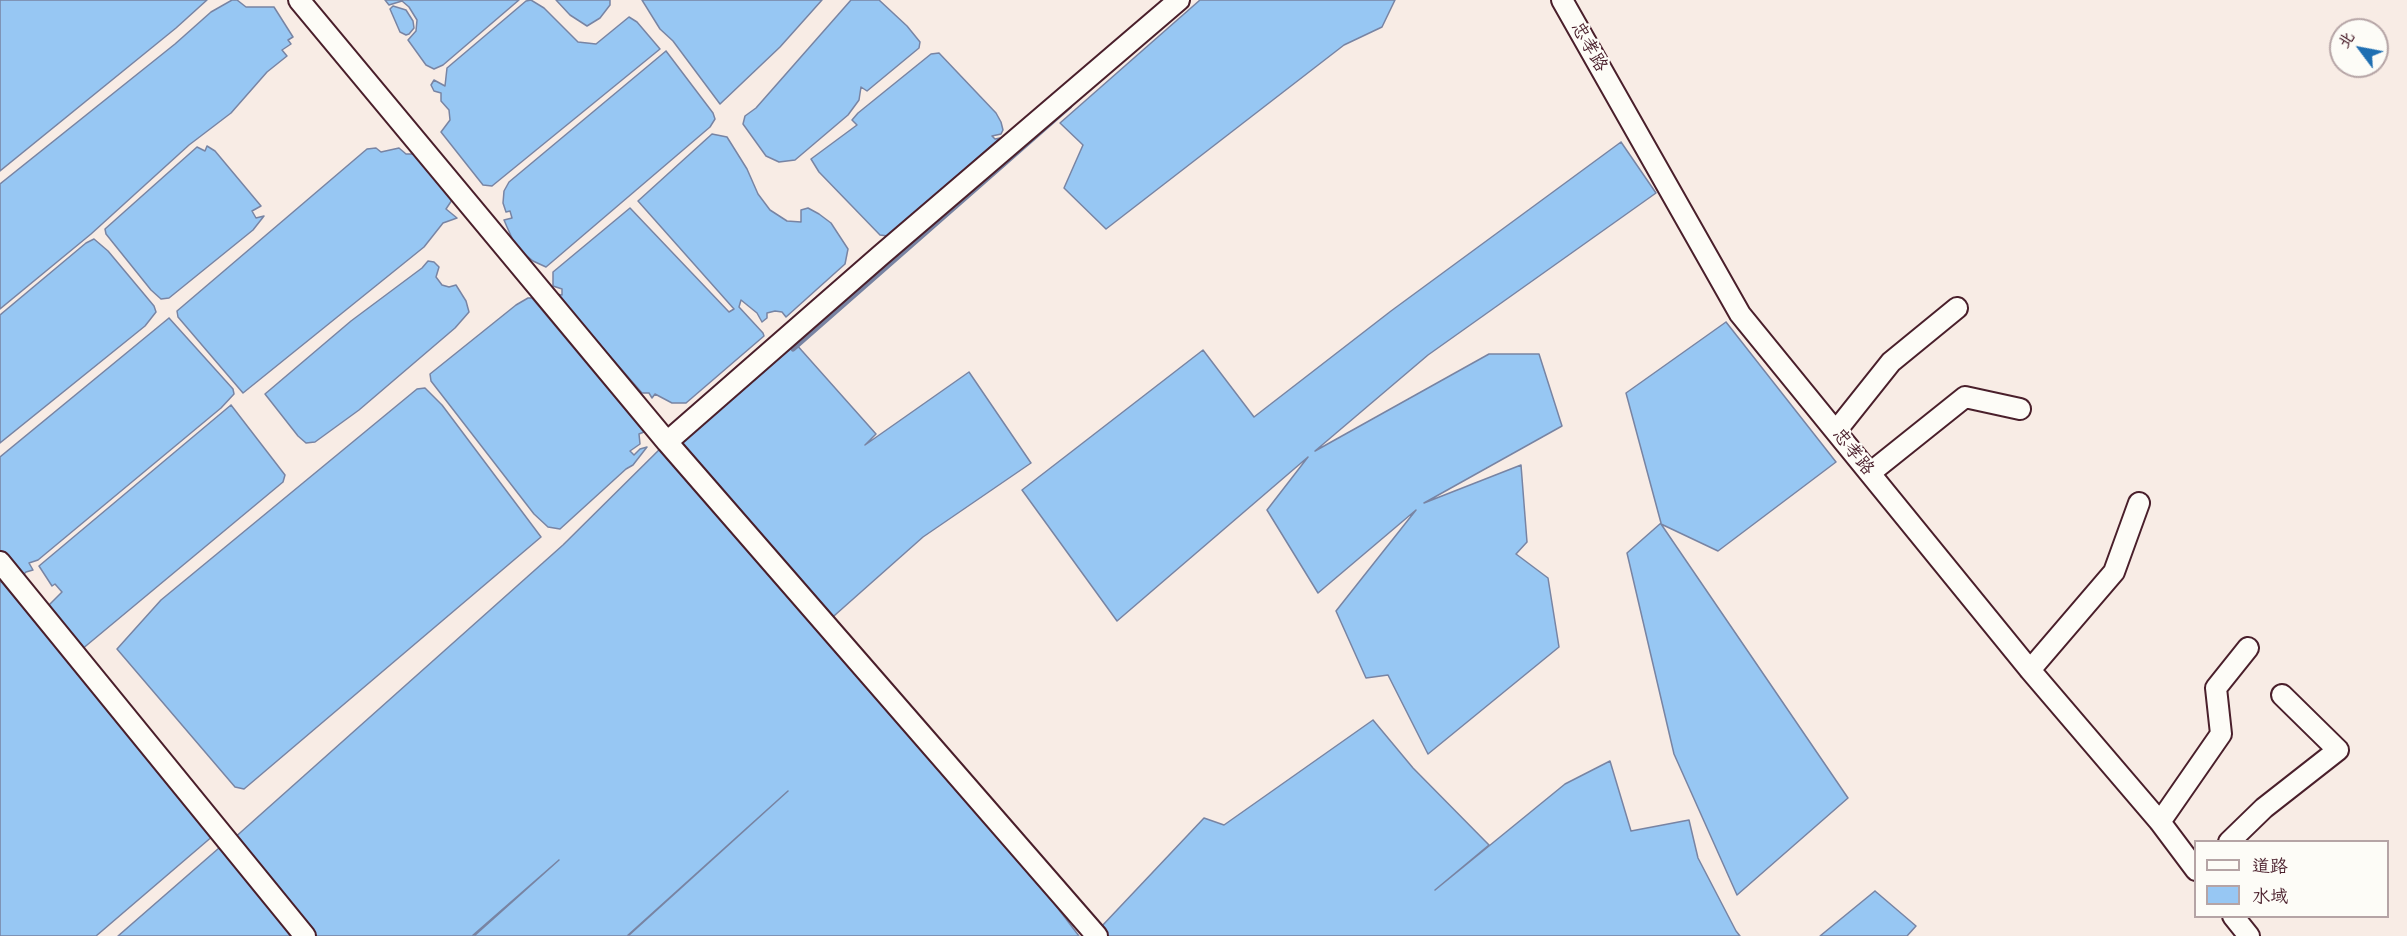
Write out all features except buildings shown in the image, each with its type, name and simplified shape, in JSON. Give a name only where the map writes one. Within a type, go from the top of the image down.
[{"type":"street","points":[[299,0],[667,442],[1098,936]]},
{"type":"street","points":[[667,442],[1179,0]]},
{"type":"street","name":"忠孝路","points":[[1562,0],[1740,314],[2030,670],[2160,822],[2194,867]]},
{"type":"street","points":[[1836,431],[1891,362],[1957,308]]},
{"type":"street","points":[[1870,473],[1965,397],[2020,409]]},
{"type":"street","points":[[2030,670],[2114,572],[2139,503]]},
{"type":"street","points":[[0,562],[305,936]]},
{"type":"street","points":[[2160,822],[2221,734],[2216,688],[2248,648]]},
{"type":"street","points":[[2231,840],[2264,808],[2338,750],[2283,695]]},
{"type":"street","points":[[2235,918],[2249,936]]},
{"type":"water","points":[[0,0],[207,0],[176,28],[0,171]]},
{"type":"water","points":[[232,0],[237,0],[246,7],[274,7],[293,37],[288,40],[291,44],[282,50],[287,56],[267,72],[231,113],[189,145],[91,234],[0,309],[0,184],[175,44],[211,12]]},
{"type":"water","points":[[385,0],[519,0],[443,65],[434,69],[426,65],[408,40],[416,31],[417,20],[409,7],[402,1],[389,5]]},
{"type":"water","points":[[531,0],[544,8],[578,42],[596,44],[629,17],[637,22],[660,49],[492,186],[483,185],[441,132],[450,120],[449,110],[441,101],[441,93],[434,91],[431,85],[434,80],[445,86],[447,68],[526,1]]},
{"type":"water","points":[[556,0],[610,0],[610,5],[600,18],[587,26],[570,15]]},
{"type":"water","points":[[642,0],[822,0],[780,47],[720,104],[673,41],[660,29]]},
{"type":"water","points":[[851,0],[879,0],[907,26],[920,42],[919,48],[867,91],[861,87],[859,100],[848,115],[795,160],[779,162],[766,156],[743,124],[745,116],[756,108]]},
{"type":"water","points":[[1200,0],[1395,0],[1382,27],[1344,45],[1106,229],[1064,188],[1083,145],[1060,123]]},
{"type":"water","points":[[393,6],[406,10],[413,21],[414,28],[409,34],[400,32],[390,9]]},
{"type":"water","points":[[666,51],[713,113],[715,119],[710,127],[546,267],[533,261],[516,247],[504,220],[512,218],[510,211],[506,212],[503,203],[504,191],[509,182]]},
{"type":"water","points":[[939,53],[996,113],[1003,130],[1001,134],[992,136],[995,139],[1000,138],[888,236],[880,235],[819,172],[811,159],[857,125],[852,120],[858,113],[931,54]]},
{"type":"water","points":[[712,134],[727,137],[747,169],[758,194],[770,210],[787,221],[801,222],[801,210],[808,208],[831,223],[848,249],[845,264],[786,317],[782,312],[775,311],[767,313],[767,318],[762,322],[757,313],[741,300],[739,307],[764,336],[686,403],[672,403],[655,394],[652,398],[649,393],[642,393],[556,294],[562,295],[562,289],[553,286],[553,272],[630,208],[729,312],[734,309],[638,201]]},
{"type":"water","points":[[1621,142],[1656,193],[1428,355],[1315,451],[1489,354],[1539,354],[1562,426],[1424,503],[1521,465],[1527,542],[1516,554],[1548,578],[1559,647],[1428,754],[1388,675],[1366,678],[1336,611],[1416,510],[1318,593],[1267,510],[1308,457],[1117,621],[1022,490],[1203,350],[1254,417],[1391,311]]},
{"type":"water","points":[[207,146],[215,151],[261,206],[252,211],[256,218],[264,216],[253,230],[169,298],[161,299],[151,290],[106,234],[105,229],[197,147],[205,151]]},
{"type":"water","points":[[376,148],[381,152],[399,148],[406,154],[416,154],[452,200],[446,209],[457,218],[443,223],[424,247],[243,393],[178,317],[177,311],[367,149]]},
{"type":"water","points":[[94,239],[108,251],[154,306],[156,312],[145,326],[0,443],[0,315],[86,243]]},
{"type":"water","points":[[428,261],[434,262],[439,267],[436,277],[442,285],[449,287],[456,285],[466,301],[469,312],[455,328],[359,410],[315,442],[306,443],[265,394],[351,321],[422,268]]},
{"type":"water","points":[[532,298],[644,432],[639,434],[640,444],[630,451],[634,455],[640,449],[647,447],[633,465],[560,529],[548,527],[534,514],[431,381],[430,374],[516,305]]},
{"type":"water","points":[[169,318],[233,389],[234,394],[221,408],[38,560],[29,563],[33,570],[26,572],[19,579],[0,556],[0,457]]},
{"type":"water","points":[[1726,322],[1836,462],[1718,551],[1661,524],[1848,798],[1737,895],[1674,754],[1627,553],[1661,523],[1626,393]]},
{"type":"water","points":[[787,334],[876,434],[865,445],[969,372],[1031,463],[923,537],[826,623],[957,776],[1079,936],[628,936],[788,791],[627,936],[474,936],[559,860],[472,936],[317,936],[232,840],[563,545],[670,439]]},
{"type":"water","points":[[425,388],[442,405],[541,537],[244,789],[235,787],[117,649],[161,600],[417,389]]},
{"type":"water","points":[[231,405],[285,475],[283,482],[81,650],[45,609],[62,592],[55,584],[52,586],[39,566]]},
{"type":"water","points":[[0,580],[214,835],[96,936],[0,936]]},
{"type":"water","points":[[1373,720],[1413,768],[1489,845],[1435,890],[1565,784],[1610,761],[1631,831],[1689,820],[1698,858],[1740,936],[1107,936],[1101,927],[1204,818],[1224,825]]},
{"type":"water","points":[[219,848],[250,877],[301,936],[118,936]]},
{"type":"water","points":[[1875,891],[1916,926],[1907,936],[1820,936]]},
{"type":"waterway","points":[[793,349],[1070,106]]}]
